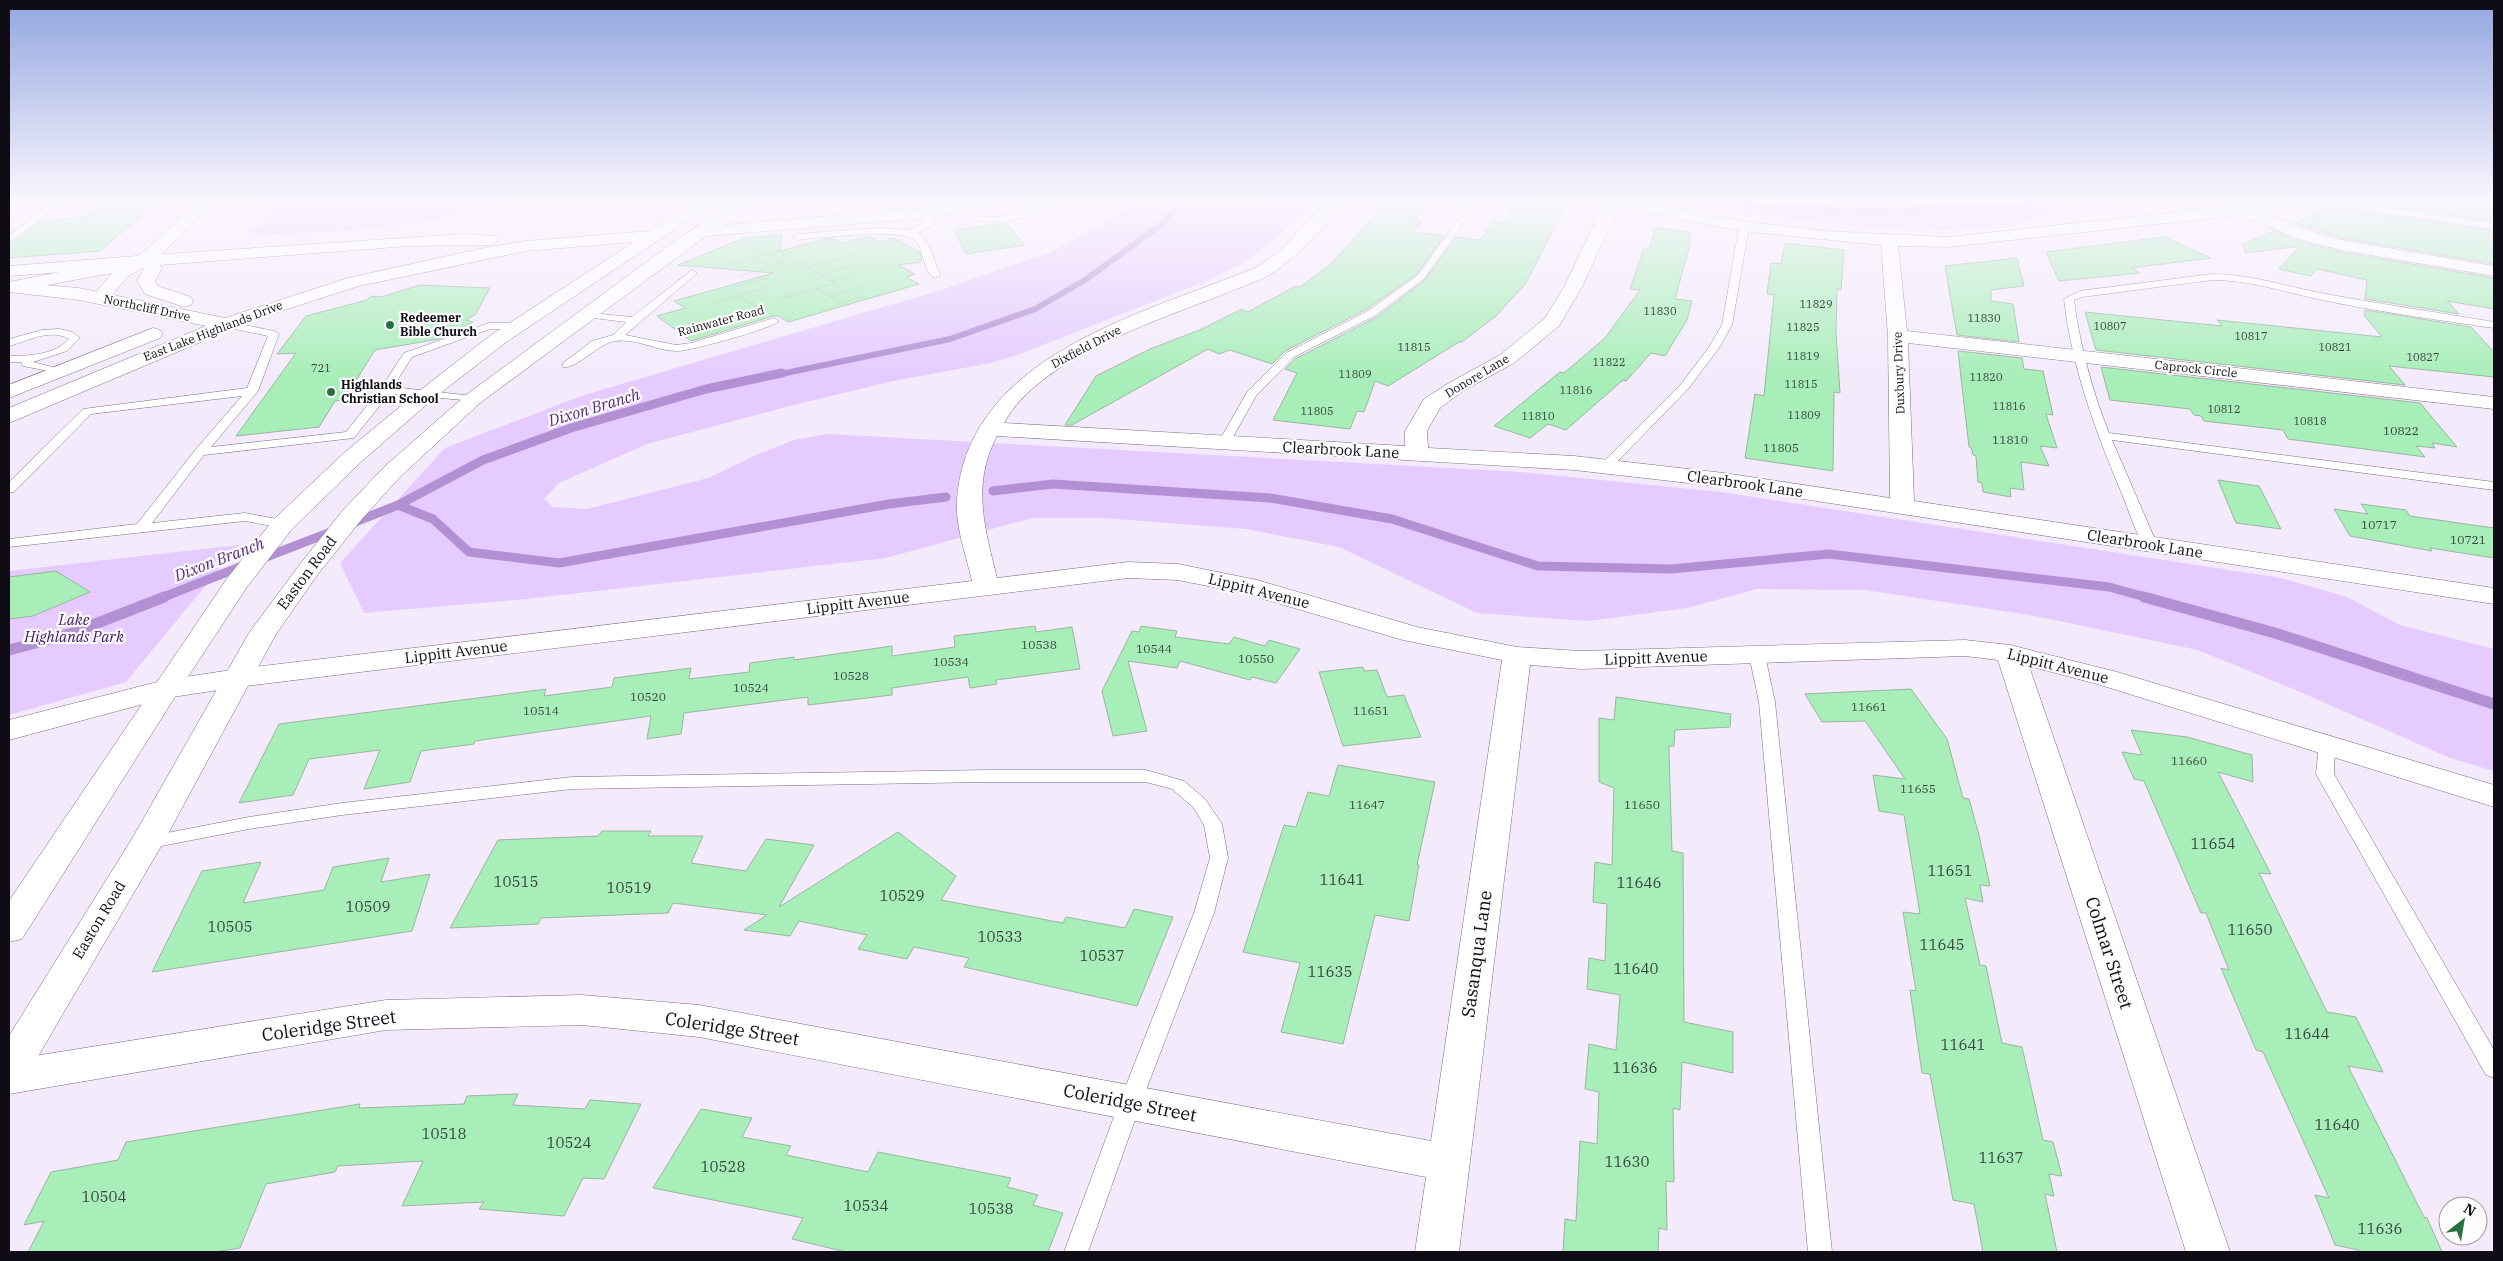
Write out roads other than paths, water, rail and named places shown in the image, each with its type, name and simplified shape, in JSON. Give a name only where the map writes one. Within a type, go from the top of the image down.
[{"type":"street","points":[[10,281],[98,271],[140,261]]},
{"type":"street","points":[[100,298],[121,273],[143,261]]},
{"type":"street","name":"Northcliff Drive","points":[[145,261],[153,268],[146,281],[151,290],[221,317]]},
{"type":"street","name":"East Lake Highlands Drive","points":[[9,416],[221,317],[346,270],[387,261]]},
{"type":"street","name":"East Lake Highlands Drive","points":[[221,317],[246,316],[354,282],[449,261]]},
{"type":"street","points":[[9,930],[164,689],[237,583],[283,524],[353,457],[426,395],[517,326],[616,261]]},
{"type":"street","name":"Easton Road","points":[[9,1070],[146,843],[263,633],[309,568],[353,514],[392,472],[444,423],[585,314],[660,261]]},
{"type":"street","name":"Dixfield Drive","points":[[986,587],[969,502],[976,456],[989,429],[1006,404],[1027,382],[1056,361],[1102,337],[1262,271],[1278,261]]},
{"type":"street","name":"Donore Lane","points":[[1417,454],[1416,431],[1432,404],[1456,387],[1508,359],[1552,322],[1573,287],[1585,261]]},
{"type":"street","name":"Duxbury Drive","points":[[1891,261],[1898,336],[1902,506]]},
{"type":"street","points":[[2434,261],[2494,271]]},
{"type":"street","name":"Northcliff Drive","points":[[10,281],[194,317],[221,317]]},
{"type":"street","name":"East Lake Highlands Drive","points":[[9,392],[194,317]]},
{"type":"street","name":"Caprock Circle","points":[[1898,336],[2494,403]]},
{"type":"street","name":"Clearbrook Lane","points":[[989,429],[1605,467],[1724,480],[2494,596]]},
{"type":"street","name":"Lippitt Avenue","points":[[9,730],[164,689],[238,678],[1128,570],[1178,572],[1248,586],[1413,634],[1517,655],[1581,660],[1965,648],[2010,653],[2107,678],[2494,796]]},
{"type":"street","name":"Colmar Street","points":[[2010,653],[2208,1252]]},
{"type":"street","name":"Sasanqua Lane","points":[[1437,1252],[1517,655]]},
{"type":"street","name":"Coleridge Street","points":[[9,1077],[386,1015],[582,1010],[699,1021],[1449,1163]]},
{"type":"lane","points":[[930,261],[935,274]]},
{"type":"lane","points":[[1224,443],[1238,413],[1251,394],[1290,355],[1372,313],[1422,277],[1433,261]]},
{"type":"lane","points":[[1605,467],[1685,386],[1714,348],[1727,325],[1738,261]]},
{"type":"lane","name":"Rainwater Road","points":[[617,337],[634,320],[692,273]]},
{"type":"lane","points":[[2150,544],[2106,436],[2077,356],[2069,299],[2080,294],[2112,289],[2212,276],[2233,277],[2318,296],[2494,326]]},
{"type":"lane","points":[[585,314],[634,320]]},
{"type":"lane","points":[[141,528],[200,452],[252,391],[274,334],[221,317]]},
{"type":"lane","name":"Rainwater Road","points":[[568,365],[596,343],[617,337],[676,348],[692,346],[774,322]]},
{"type":"lane","points":[[200,452],[350,436],[386,390],[408,355],[488,326],[517,326]]},
{"type":"lane","points":[[9,343],[50,333],[70,334],[75,338],[72,343],[61,349],[27,358],[9,359]]},
{"type":"lane","points":[[27,358],[27,364],[60,372]]},
{"type":"lane","points":[[386,390],[473,399]]},
{"type":"lane","points":[[9,489],[87,411],[252,391]]},
{"type":"lane","points":[[2106,436],[2494,486]]},
{"type":"lane","points":[[9,543],[246,517],[283,524]]},
{"type":"lane","points":[[1757,655],[1767,702],[1820,1252]]},
{"type":"lane","points":[[2327,745],[2325,774],[2494,1069]]},
{"type":"lane","points":[[146,843],[248,823],[342,809],[572,783],[987,776],[1146,776],[1178,785],[1199,803],[1213,824],[1219,858],[1204,913],[1130,1103],[1076,1252]]},
{"type":"waterway","name":"Dixon Branch","points":[[776,375],[950,339],[1035,309],[1085,280],[1111,261]]},
{"type":"waterway","name":"Dixon Branch","points":[[398,505],[483,460],[571,428],[706,389],[782,373]]},
{"type":"waterway","points":[[993,491],[1053,484],[1270,498],[1392,519],[1538,566],[1671,569],[1829,554],[2109,587],[2149,598]]},
{"type":"waterway","points":[[398,505],[433,519],[469,552],[559,563],[889,504],[946,497]]},
{"type":"waterway","name":"Dixon Branch","points":[[350,524],[398,505]]},
{"type":"waterway","name":"Dixon Branch","points":[[261,559],[336,530]]},
{"type":"waterway","name":"Dixon Branch","points":[[161,598],[245,565]]},
{"type":"waterway","name":"Dixon Branch","points":[[9,650],[69,634],[164,597]]},
{"type":"waterway","points":[[2144,597],[2275,633],[2494,704]]},
{"type":"place","name":"Redeemer Bible Church","points":[[390,325]]},
{"type":"place","name":"Highlands Christian School","points":[[331,392]]},
{"type":"park label","name":"Lake Highlands Park","points":[[74,628]]}]
